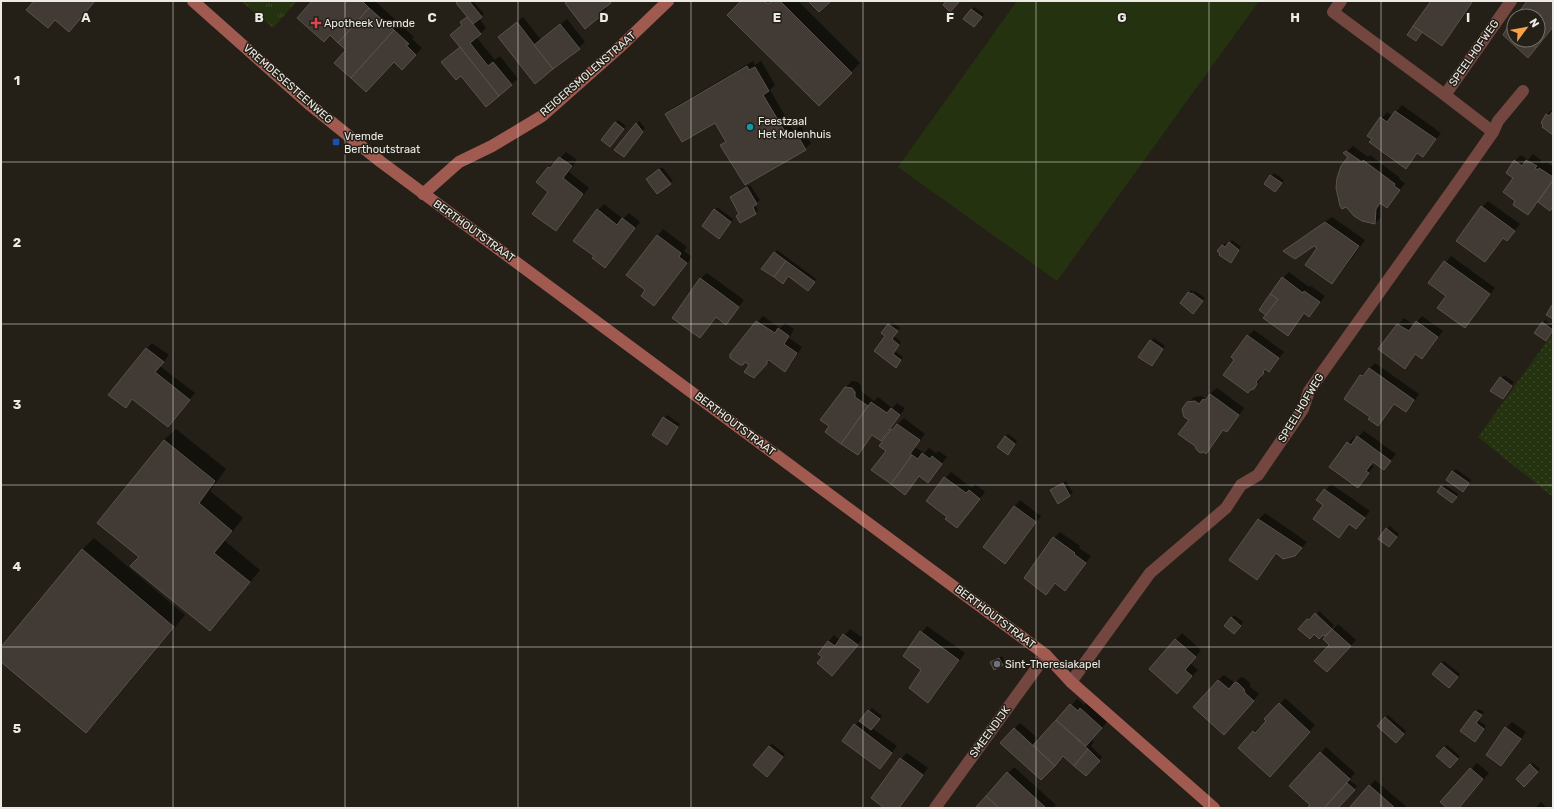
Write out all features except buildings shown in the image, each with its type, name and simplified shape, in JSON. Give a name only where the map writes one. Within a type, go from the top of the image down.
[{"type":"street","name":"VREMDESESTEENWEG","points":[[193,1],[309,104],[423,194]]},
{"type":"street","name":"REIGERSMOLENSTRAAT","points":[[423,194],[459,162],[492,146],[542,116],[621,46],[668,1]]},
{"type":"street","points":[[1341,1],[1333,12],[1445,94]]},
{"type":"street","name":"SPEELHOFWEG","points":[[1493,132],[1445,94],[1511,1]]},
{"type":"street","name":"SPEELHOFWEG","points":[[1071,682],[1150,573],[1226,508],[1241,486],[1258,475],[1303,409],[1309,391],[1493,132],[1498,121],[1523,91]]},
{"type":"street","name":"BERTHOUTSTRAAT","points":[[423,194],[1046,655],[1071,682]]},
{"type":"street","name":"SMEENDIJK","points":[[935,808],[1046,655]]},
{"type":"street","points":[[1071,682],[1214,808]]},
{"type":"green space","points":[[241,1],[297,1],[273,28]]},
{"type":"green space","points":[[1017,1],[1259,1],[1057,281],[898,167]]},
{"type":"green space","points":[[1553,333],[1553,497],[1478,437]]},
{"type":"place","name":"Apotheek Vremde","points":[[316,23]]},
{"type":"place","name":"Feestzaal Het Molenhuis","points":[[750,127]]},
{"type":"place","name":"Vremde Berthoutstraat","points":[[336,142]]},
{"type":"place","name":"Sint-Theresiakapel","points":[[997,664]]}]
